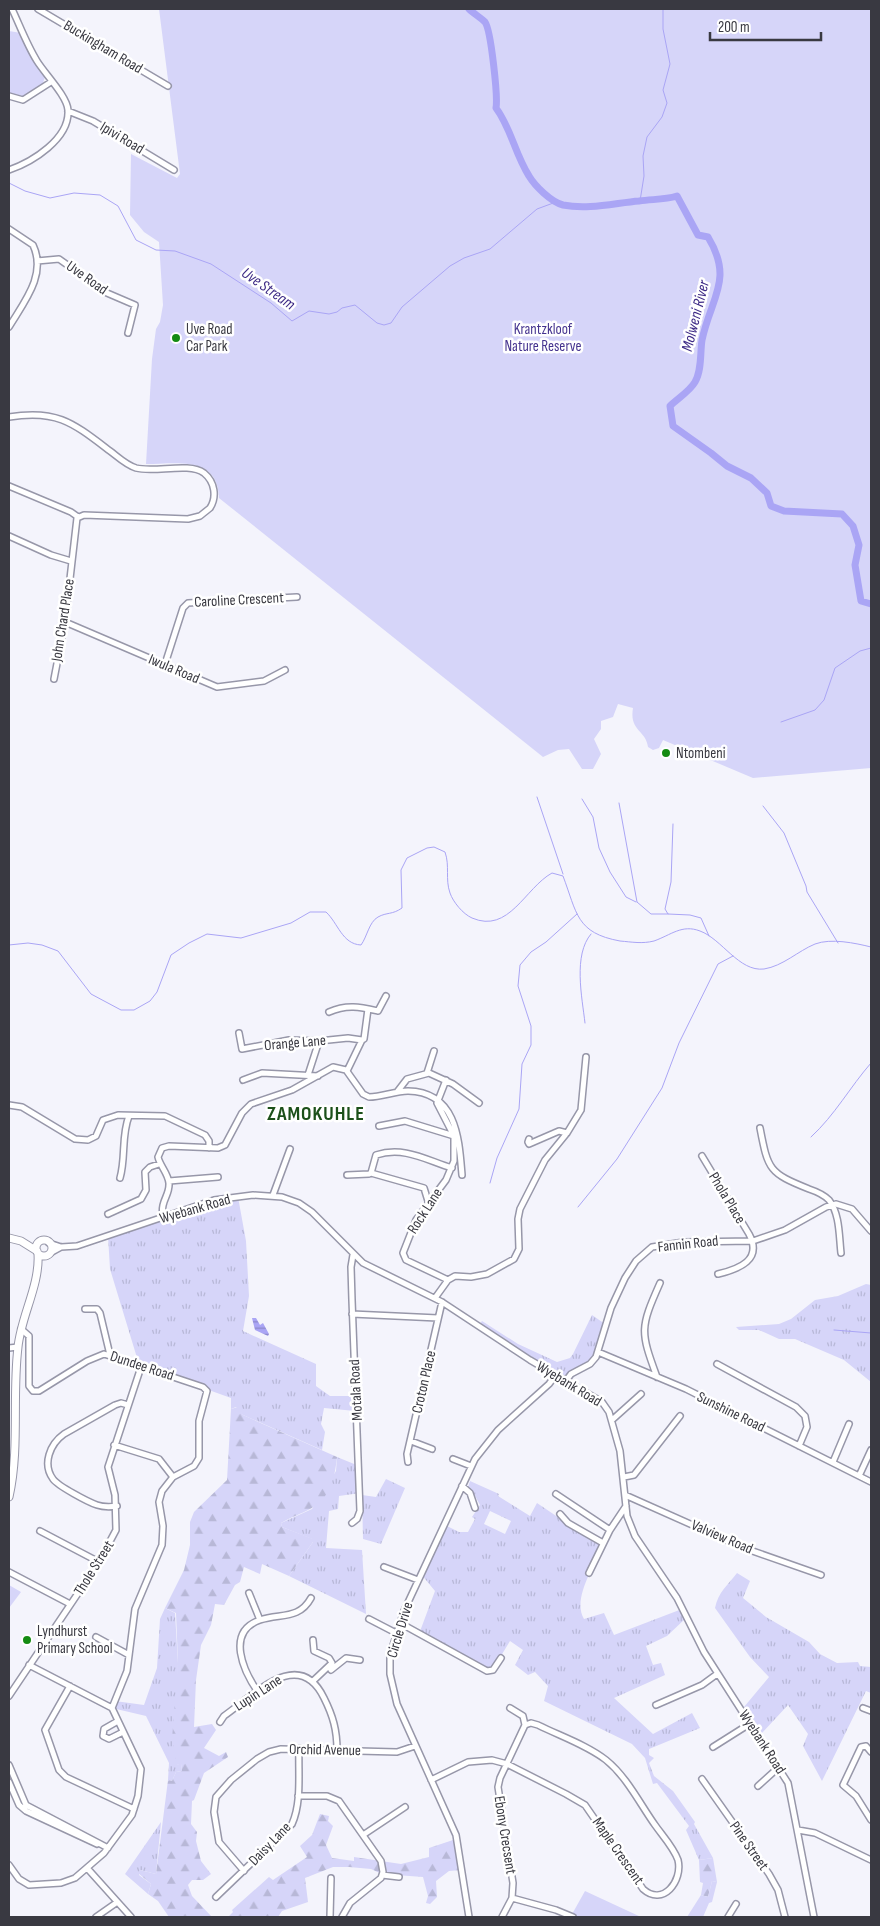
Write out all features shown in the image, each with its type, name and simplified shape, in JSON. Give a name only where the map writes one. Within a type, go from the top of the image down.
[{"type":"main road","points":[[9,1238],[20,1241],[39,1242],[44,1240],[52,1248],[43,1254]]},
{"type":"main road","points":[[20,1241],[43,1254]]},
{"type":"main road","points":[[9,1497],[15,1439],[18,1347],[21,1330],[43,1254],[39,1242]]},
{"type":"street","points":[[9,170],[37,156],[56,139],[64,128],[68,111],[64,100],[33,53],[12,9]]},
{"type":"street","name":"Buckingham Road","points":[[38,9],[168,86]]},
{"type":"street","points":[[9,96],[23,100],[51,82]]},
{"type":"street","name":"Ipivi Road","points":[[68,111],[94,122],[174,170]]},
{"type":"street","points":[[9,229],[31,243],[37,261],[35,282],[9,327]]},
{"type":"street","name":"Uve Road","points":[[37,261],[59,259],[107,292],[135,306],[128,333]]},
{"type":"street","points":[[9,417],[29,413],[59,418],[77,426],[128,465],[144,469],[197,470],[210,479],[214,491],[210,508],[195,518],[159,520],[84,515],[78,517],[71,512],[9,486]]},
{"type":"street","name":"John Chard Place","points":[[54,679],[65,622],[75,522],[78,517]]},
{"type":"street","points":[[9,536],[51,555],[71,561]]},
{"type":"street","name":"Caroline Crescent","points":[[165,664],[187,603],[212,600],[296,597]]},
{"type":"street","name":"Iwula Road","points":[[65,622],[218,687],[265,680],[285,670]]},
{"type":"street","points":[[329,1012],[342,1006],[378,1011],[386,996]]},
{"type":"street","points":[[347,1071],[363,1040],[368,1009]]},
{"type":"street","name":"Orange Lane","points":[[239,1034],[242,1049],[289,1040],[319,1041],[348,1038],[363,1040]]},
{"type":"street","points":[[308,1075],[319,1041]]},
{"type":"street","points":[[427,1073],[434,1051]]},
{"type":"street","points":[[435,1298],[453,1276],[471,1277],[487,1274],[514,1260],[519,1249],[518,1214],[545,1160],[567,1133],[581,1110],[586,1057]]},
{"type":"street","points":[[163,1217],[162,1202],[168,1189],[169,1181],[159,1164],[158,1154],[165,1147],[218,1148],[227,1144],[242,1113],[251,1104],[284,1093],[333,1067],[347,1071],[363,1094],[369,1097],[397,1092],[423,1094],[438,1101],[451,1116],[457,1130],[462,1175]]},
{"type":"street","points":[[243,1080],[262,1073],[318,1076]]},
{"type":"street","points":[[397,1092],[404,1082],[427,1073],[446,1080],[479,1103]]},
{"type":"street","points":[[446,1080],[438,1101],[438,1107],[454,1136]]},
{"type":"street","points":[[9,1105],[22,1107],[75,1139],[84,1141],[96,1136],[104,1120],[109,1117],[160,1115],[205,1135],[209,1148]]},
{"type":"street","points":[[120,1178],[124,1160],[124,1130],[129,1116]]},
{"type":"street","points":[[379,1126],[405,1122],[454,1136]]},
{"type":"street","points":[[760,1128],[768,1161],[779,1176],[821,1194],[831,1205],[837,1219],[841,1253]]},
{"type":"street","points":[[529,1139],[529,1144],[559,1131],[567,1133]]},
{"type":"street","name":"Rock Lane","points":[[448,1280],[408,1261],[404,1255],[411,1229],[428,1201],[446,1180],[452,1168],[454,1136]]},
{"type":"street","points":[[273,1195],[290,1149]]},
{"type":"street","points":[[371,1173],[376,1155],[401,1151],[452,1168]]},
{"type":"street","name":"Phola Place","points":[[702,1156],[753,1241]]},
{"type":"street","points":[[108,1214],[141,1200],[146,1190],[145,1172],[150,1167],[159,1164]]},
{"type":"street","points":[[347,1175],[362,1176],[371,1173],[424,1188],[428,1201]]},
{"type":"street","points":[[169,1181],[218,1177]]},
{"type":"street","name":"Wyebank Road","points":[[43,1254],[61,1247],[83,1244],[214,1200],[253,1195],[273,1195],[307,1208],[353,1255],[378,1272],[442,1302],[555,1376],[602,1402],[612,1420],[621,1455],[626,1506],[635,1536],[677,1598],[698,1642],[717,1674],[780,1767],[790,1790],[814,1917]]},
{"type":"street","points":[[831,1205],[847,1206],[871,1231]]},
{"type":"street","name":"Fannin Road","points":[[565,1382],[572,1374],[590,1364],[598,1352],[611,1308],[625,1278],[647,1250],[658,1245],[684,1242],[753,1241],[785,1230],[831,1205]]},
{"type":"street","points":[[718,1274],[743,1266],[751,1256],[753,1241]]},
{"type":"street","name":"Wyebank Road","points":[[49,1243],[61,1247]]},
{"type":"street","name":"Motala Road","points":[[352,1523],[357,1519],[360,1511],[352,1314],[351,1267],[353,1255]]},
{"type":"street","points":[[657,1377],[644,1342],[643,1327],[646,1313],[660,1283]]},
{"type":"street","name":"Croton Place","points":[[408,1462],[442,1302]]},
{"type":"street","points":[[85,1309],[100,1312],[110,1355]]},
{"type":"street","points":[[352,1314],[438,1318]]},
{"type":"street","name":"Dundee Road","points":[[21,1330],[29,1336],[29,1386],[33,1391],[39,1390],[102,1354],[110,1355],[206,1390],[207,1396],[199,1421],[199,1458],[194,1466],[173,1477]]},
{"type":"street","points":[[9,1348],[18,1347]]},
{"type":"street","name":"Sunshine Road","points":[[598,1352],[657,1377],[859,1474],[871,1482]]},
{"type":"street","points":[[717,1364],[782,1399],[803,1413],[807,1427],[798,1446]]},
{"type":"street","name":"Thole Street","points":[[9,1696],[99,1562],[116,1530],[116,1506],[108,1469],[114,1445],[141,1366]]},
{"type":"street","name":"Circle Drive","points":[[469,1917],[456,1835],[399,1710],[390,1674],[390,1655],[396,1633],[418,1580],[471,1466],[498,1430],[550,1384],[555,1376]]},
{"type":"street","points":[[612,1420],[641,1394]]},
{"type":"street","points":[[116,1506],[97,1505],[55,1482],[48,1467],[49,1453],[57,1440],[64,1434],[115,1405],[121,1403],[128,1405]]},
{"type":"street","points":[[624,1477],[634,1475],[680,1416]]},
{"type":"street","points":[[833,1462],[849,1424]]},
{"type":"street","points":[[411,1441],[432,1449]]},
{"type":"street","points":[[112,1708],[123,1683],[135,1609],[162,1545],[163,1532],[160,1498],[163,1489],[173,1477],[159,1459],[114,1445]]},
{"type":"street","points":[[859,1474],[871,1450]]},
{"type":"street","points":[[453,1459],[471,1466]]},
{"type":"street","points":[[462,1486],[470,1493],[475,1508]]},
{"type":"street","points":[[556,1494],[610,1530]]},
{"type":"street","name":"Valview Road","points":[[625,1495],[744,1548],[821,1575]]},
{"type":"street","points":[[589,1573],[610,1530],[626,1506]]},
{"type":"street","points":[[560,1514],[565,1521],[592,1539],[603,1543]]},
{"type":"street","points":[[40,1531],[99,1562]]},
{"type":"street","points":[[384,1567],[418,1580]]},
{"type":"street","points":[[9,1572],[70,1604]]},
{"type":"street","points":[[249,1593],[260,1620]]},
{"type":"street","points":[[258,1692],[244,1672],[240,1647],[241,1639],[247,1628],[260,1620],[294,1614],[305,1606],[311,1598]]},
{"type":"street","points":[[369,1619],[396,1633]]},
{"type":"street","points":[[400,1624],[487,1671],[493,1670],[501,1658]]},
{"type":"street","points":[[96,1637],[129,1655]]},
{"type":"street","points":[[312,1640],[315,1652],[329,1658],[332,1663],[314,1682]]},
{"type":"street","points":[[314,1682],[346,1658],[360,1660]]},
{"type":"street","points":[[9,1865],[23,1882],[32,1886],[68,1881],[87,1868],[134,1809],[141,1769],[112,1708],[29,1665]]},
{"type":"street","name":"Lupin Lane","points":[[220,1722],[224,1716],[258,1692],[288,1674],[300,1674],[314,1682]]},
{"type":"street","points":[[656,1704],[702,1684],[717,1674]]},
{"type":"street","points":[[314,1682],[333,1718],[337,1733],[337,1750]]},
{"type":"street","points":[[70,1686],[45,1730],[59,1770],[66,1776],[134,1809]]},
{"type":"street","points":[[510,1708],[522,1716],[525,1725]]},
{"type":"street","points":[[863,1708],[871,1712]]},
{"type":"street","points":[[118,1721],[104,1730],[103,1736],[109,1740],[123,1732]]},
{"type":"street","name":"Maple Crescent","points":[[431,1780],[478,1760],[492,1760],[506,1764],[585,1805],[647,1892],[664,1894],[676,1884],[677,1858],[613,1767],[594,1752],[538,1725],[531,1723],[525,1725]]},
{"type":"street","points":[[713,1747],[751,1723]]},
{"type":"street","name":"Ebony Crecsent","points":[[502,1917],[512,1898],[512,1875],[498,1792],[500,1778],[525,1725]]},
{"type":"street","name":"Orchid Avenue","points":[[244,1871],[219,1842],[214,1812],[216,1798],[230,1780],[264,1754],[281,1749],[299,1748],[398,1752],[415,1746]]},
{"type":"street","points":[[871,1752],[866,1746],[861,1747],[843,1785],[856,1796],[871,1820]]},
{"type":"street","name":"Daisy Lane","points":[[216,1897],[292,1824],[296,1813],[298,1796],[299,1748]]},
{"type":"street","points":[[9,1765],[26,1805],[105,1846]]},
{"type":"street","points":[[758,1786],[780,1767]]},
{"type":"street","name":"Pine Street","points":[[702,1779],[769,1874],[778,1890],[785,1917]]},
{"type":"street","points":[[9,1782],[19,1806],[26,1812],[82,1838],[105,1846]]},
{"type":"street","points":[[298,1796],[324,1796],[336,1799],[345,1808],[381,1860],[382,1875],[376,1883],[350,1903],[342,1917]]},
{"type":"street","points":[[363,1834],[405,1808]]},
{"type":"street","points":[[798,1830],[815,1833],[871,1860]]},
{"type":"street","points":[[87,1868],[130,1917]]},
{"type":"street","points":[[382,1875],[399,1877]]},
{"type":"street","points":[[330,1917],[332,1878]]},
{"type":"street","points":[[512,1898],[556,1910],[573,1917]]},
{"type":"street","points":[[96,1917],[116,1903]]},
{"type":"street","points":[[728,1917],[736,1904]]},
{"type":"green space","name":"Krantzkloof Nature Reserve","points":[[159,9],[871,9],[871,768],[753,778],[663,740],[659,748],[653,750],[648,747],[647,741],[635,726],[632,716],[633,708],[618,704],[613,717],[601,721],[601,729],[594,739],[601,754],[593,769],[582,769],[569,749],[558,750],[543,757],[219,498],[217,484],[203,468],[182,463],[146,464],[152,359],[156,329],[160,322],[163,305],[159,242],[144,232],[130,215],[131,154],[177,178],[180,174]]},
{"type":"green space","points":[[9,31],[21,33],[45,77],[43,83],[22,98],[9,95]]},
{"type":"green space","points":[[238,1197],[246,1241],[249,1296],[243,1331],[316,1364],[316,1386],[330,1396],[357,1396],[355,1411],[324,1408],[321,1424],[325,1432],[322,1450],[243,1415],[236,1407],[231,1409],[231,1398],[139,1365],[110,1269],[108,1236],[205,1203]]},
{"type":"green space","points":[[866,1284],[871,1285],[871,1382],[844,1360],[795,1339],[779,1339],[759,1330],[739,1330],[736,1327],[779,1324],[791,1319],[815,1300],[838,1296]]},
{"type":"green space","points":[[592,1315],[605,1324],[593,1361],[571,1374],[565,1382],[478,1326],[482,1321],[518,1344],[557,1362],[570,1358],[573,1354]]},
{"type":"green space","points":[[238,1407],[243,1415],[337,1457],[336,1465],[330,1487],[317,1505],[281,1523],[282,1527],[313,1539],[313,1542],[289,1576],[262,1564],[260,1574],[244,1567],[240,1582],[235,1585],[224,1605],[215,1604],[211,1625],[201,1645],[196,1680],[194,1727],[212,1724],[216,1730],[204,1748],[219,1756],[226,1752],[228,1757],[204,1773],[192,1801],[191,1824],[197,1832],[196,1841],[201,1861],[211,1874],[203,1880],[192,1880],[188,1885],[192,1896],[212,1917],[169,1917],[158,1901],[148,1894],[151,1884],[138,1873],[140,1870],[156,1874],[168,1780],[172,1781],[176,1772],[182,1771],[181,1764],[177,1765],[172,1739],[178,1663],[176,1613],[165,1608],[184,1570],[190,1545],[190,1522],[194,1512],[227,1480],[231,1409]]},
{"type":"green space","points":[[337,1457],[359,1466],[360,1493],[339,1496],[338,1509],[329,1511],[326,1548],[362,1550],[366,1614],[289,1576],[313,1542],[312,1539],[282,1527],[281,1523],[312,1509],[336,1471]]},
{"type":"green space","points":[[386,1479],[405,1488],[381,1544],[363,1539],[362,1495],[376,1497]]},
{"type":"green space","points":[[470,1481],[499,1494],[498,1496],[530,1516],[537,1503],[602,1547],[582,1593],[581,1611],[584,1619],[604,1613],[614,1635],[682,1609],[686,1618],[667,1636],[646,1646],[653,1665],[661,1663],[665,1675],[614,1698],[653,1734],[692,1713],[700,1728],[649,1749],[649,1755],[654,1758],[649,1763],[654,1776],[673,1791],[695,1822],[694,1824],[713,1858],[699,1860],[686,1830],[689,1826],[657,1783],[653,1784],[645,1758],[632,1744],[544,1701],[548,1686],[535,1672],[528,1675],[515,1665],[523,1650],[510,1641],[490,1674],[419,1634],[435,1591],[421,1574],[445,1525],[459,1532],[468,1532],[475,1519],[472,1517],[480,1505],[468,1487]],"holes":[[[490,1511],[511,1521],[505,1534],[484,1524]]]},
{"type":"green space","points":[[737,1573],[750,1581],[743,1598],[766,1617],[809,1642],[820,1654],[837,1663],[858,1662],[860,1666],[871,1667],[871,1693],[866,1691],[822,1781],[803,1746],[808,1734],[788,1705],[762,1733],[744,1707],[769,1677],[750,1657],[715,1608],[721,1593]]},
{"type":"green space","points":[[9,1585],[21,1592],[9,1608]]},
{"type":"green space","points":[[165,1608],[175,1613],[178,1663],[177,1765],[181,1763],[182,1771],[176,1772],[172,1781],[168,1780],[169,1763],[146,1716],[112,1708],[115,1701],[144,1705],[157,1668],[160,1619]]},
{"type":"green space","points":[[320,1814],[329,1816],[328,1821],[333,1826],[326,1845],[332,1858],[354,1861],[354,1857],[401,1864],[429,1857],[429,1848],[456,1839],[461,1870],[449,1871],[436,1881],[437,1897],[430,1904],[426,1903],[428,1896],[423,1877],[382,1874],[371,1869],[333,1867],[305,1878],[308,1902],[282,1911],[278,1917],[228,1917],[233,1912],[232,1910],[269,1877],[273,1880],[307,1857],[300,1846],[312,1835]]},
{"type":"green space","points":[[161,1822],[156,1874],[140,1870],[139,1875],[151,1884],[148,1894],[125,1874]]},
{"type":"green space","points":[[713,1858],[717,1882],[712,1881],[708,1897],[701,1895],[703,1883],[700,1882],[699,1860]]},
{"type":"green space","points":[[712,1881],[717,1882],[712,1902],[709,1903],[703,1917],[687,1917],[701,1895],[708,1897]]},
{"type":"green space","points":[[585,1891],[641,1917],[571,1916]]},
{"type":"shaded area","points":[[252,1318],[256,1318],[260,1325],[263,1323],[269,1334],[268,1336],[255,1330]]},
{"type":"waterway","name":"Molweni River","points":[[469,9],[485,22],[490,37],[494,64],[496,108],[506,124],[524,168],[539,189],[553,201],[563,205],[582,207],[677,196],[698,235],[708,237],[716,252],[719,265],[720,277],[718,288],[702,340],[700,367],[695,382],[690,389],[670,406],[673,426],[727,466],[751,478],[767,493],[771,506],[784,511],[842,514],[853,526],[859,545],[855,565],[861,601],[871,604]]},
{"type":"waterway","points":[[640,201],[644,176],[643,156],[647,137],[662,117],[667,103],[663,90],[670,64],[663,29],[663,9]]},
{"type":"waterway","name":"Uve Stream","points":[[9,183],[25,191],[50,198],[74,193],[100,195],[118,206],[136,240],[156,250],[175,251],[211,264],[271,303],[292,321],[309,311],[329,314],[355,305],[377,323],[384,325],[391,323],[402,307],[450,266],[464,258],[490,249],[537,209],[556,202]]},
{"type":"waterway","points":[[781,722],[815,710],[824,700],[835,668],[860,651],[871,648]]},
{"type":"waterway","points":[[537,797],[563,874]]},
{"type":"waterway","points":[[582,799],[593,817],[599,848],[610,872],[626,897],[636,902]]},
{"type":"waterway","points":[[619,803],[637,902],[651,914],[668,914]]},
{"type":"waterway","points":[[763,806],[784,833],[807,892],[838,943]]},
{"type":"waterway","points":[[673,824],[671,882],[665,909],[668,914],[690,915],[701,918],[709,936]]},
{"type":"waterway","points":[[9,945],[28,943],[42,945],[58,951],[91,994],[121,1010],[134,1010],[150,1001],[157,992],[171,955],[207,934],[241,938],[291,923],[310,912],[326,912],[349,941],[361,945],[375,919],[402,908],[401,870],[407,858],[427,848],[434,847],[445,852],[449,888],[456,904],[472,918],[485,921],[496,920],[506,915],[542,880],[552,873],[563,876],[576,911],[586,927],[594,933],[620,941],[650,942],[677,931],[694,929],[708,935],[739,960],[755,969],[764,969],[778,965],[821,942],[843,942],[871,947]]},
{"type":"waterway","points":[[490,1183],[497,1158],[519,1109],[522,1064],[531,1045],[531,1026],[518,986],[520,965],[531,952],[546,942],[577,914]]},
{"type":"waterway","points":[[585,1023],[580,965],[585,943],[591,934]]},
{"type":"waterway","points":[[578,1207],[617,1159],[662,1088],[679,1043],[718,964],[733,956]]},
{"type":"waterway","points":[[811,1137],[828,1120],[871,1063]]},
{"type":"waterway","points":[[834,1330],[871,1333]]},
{"type":"place","name":"Uve Road Car Park","points":[[176,338]]},
{"type":"place","name":"Ntombeni","points":[[666,753]]},
{"type":"place","name":"Lyndhurst Primary School","points":[[27,1640]]},
{"type":"district","name":"ZAMOKUHLE","points":[[316,1114]]}]
